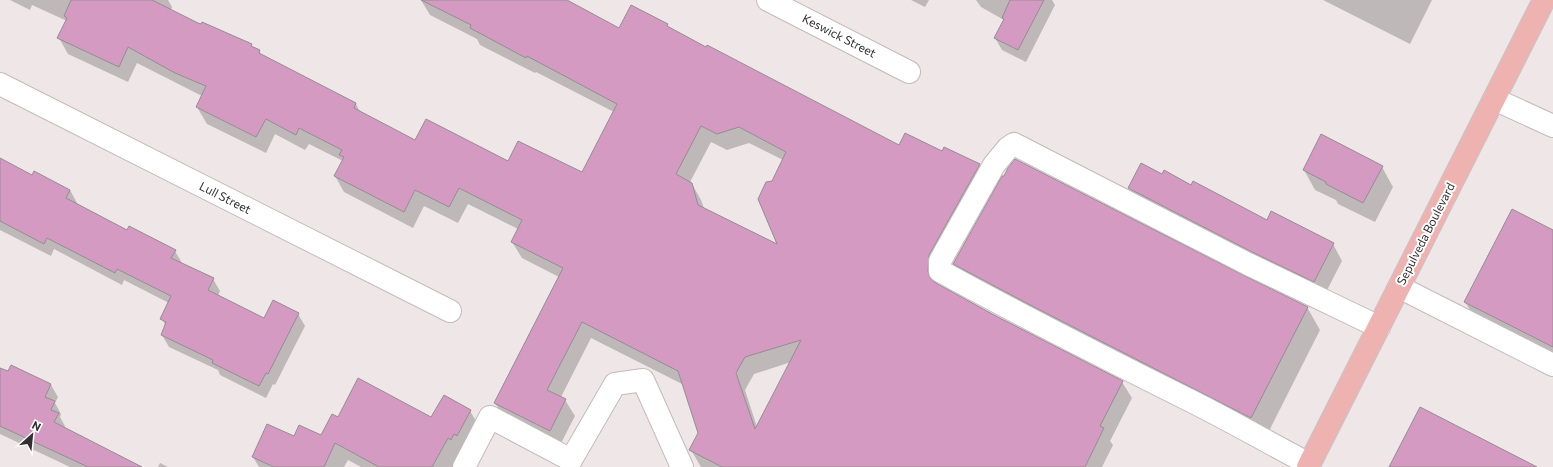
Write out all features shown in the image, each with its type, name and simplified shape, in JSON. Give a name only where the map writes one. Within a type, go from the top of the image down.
[{"type":"main road","name":"Sepulveda Boulevard","points":[[1308,466],[1544,0]]},
{"type":"street","name":"Keswick Street","points":[[768,0],[909,72]]},
{"type":"street","name":"Lull Street","points":[[0,84],[450,311]]},
{"type":"street","points":[[1494,100],[1553,126]]},
{"type":"street","points":[[1308,466],[1184,397],[979,293],[940,271],[940,261],[994,165],[1008,148],[1014,144],[1248,264],[1379,327]]},
{"type":"street","points":[[1399,287],[1553,365]]},
{"type":"street","points":[[464,467],[490,417],[571,460],[615,384],[643,380],[682,467]]},
{"type":"building","points":[[71,0],[152,0],[198,23],[201,24],[202,22],[252,44],[251,46],[260,50],[259,53],[356,103],[354,108],[415,140],[426,119],[508,161],[518,141],[582,172],[617,104],[527,56],[526,58],[470,28],[471,25],[421,0],[567,0],[619,28],[631,5],[668,24],[667,26],[706,47],[707,45],[899,145],[905,133],[942,151],[944,147],[980,164],[929,255],[928,271],[930,278],[934,282],[994,315],[1123,381],[1100,426],[1104,428],[1085,467],[722,467],[689,450],[698,433],[678,371],[582,322],[547,390],[566,399],[550,431],[494,403],[563,268],[511,242],[522,220],[459,188],[449,207],[415,190],[404,212],[334,176],[344,157],[339,155],[342,150],[299,128],[296,135],[266,119],[256,137],[196,107],[206,86],[175,73],[128,47],[119,67],[57,38],[67,18],[64,16]],"holes":[[[701,126],[717,134],[739,127],[786,152],[772,181],[766,182],[758,199],[777,244],[698,205],[692,183],[676,174]],[[801,340],[755,429],[736,373],[745,357]]]},
{"type":"building","points":[[1010,0],[1044,0],[1018,50],[994,38],[1004,19],[1002,18]]},
{"type":"building","points":[[1321,134],[1383,166],[1363,203],[1303,170]]},
{"type":"building","points":[[0,158],[32,175],[34,171],[70,190],[66,198],[127,230],[129,226],[176,250],[171,258],[214,278],[208,290],[264,318],[273,300],[299,313],[268,374],[266,373],[259,386],[212,363],[213,360],[161,335],[166,322],[160,319],[171,296],[117,269],[115,273],[47,238],[44,244],[0,221]]},
{"type":"building","points":[[1015,159],[1308,307],[1251,418],[953,264],[1002,176],[1004,176]]},
{"type":"building","points":[[1141,163],[1162,174],[1164,170],[1191,185],[1193,181],[1267,220],[1271,211],[1334,243],[1314,282],[1128,188]]},
{"type":"building","points":[[1512,209],[1553,230],[1553,347],[1464,302]]},
{"type":"building","points":[[11,365],[51,384],[45,397],[55,401],[51,410],[59,413],[54,422],[142,467],[88,467],[0,426],[0,368],[8,371]]},
{"type":"building","points":[[358,378],[431,417],[444,395],[471,410],[457,436],[454,434],[451,440],[448,438],[432,467],[379,467],[335,443],[324,467],[274,467],[252,457],[267,424],[294,436],[299,425],[321,435],[332,414],[338,417]]},
{"type":"building","points":[[1420,407],[1537,467],[1389,467]]}]
